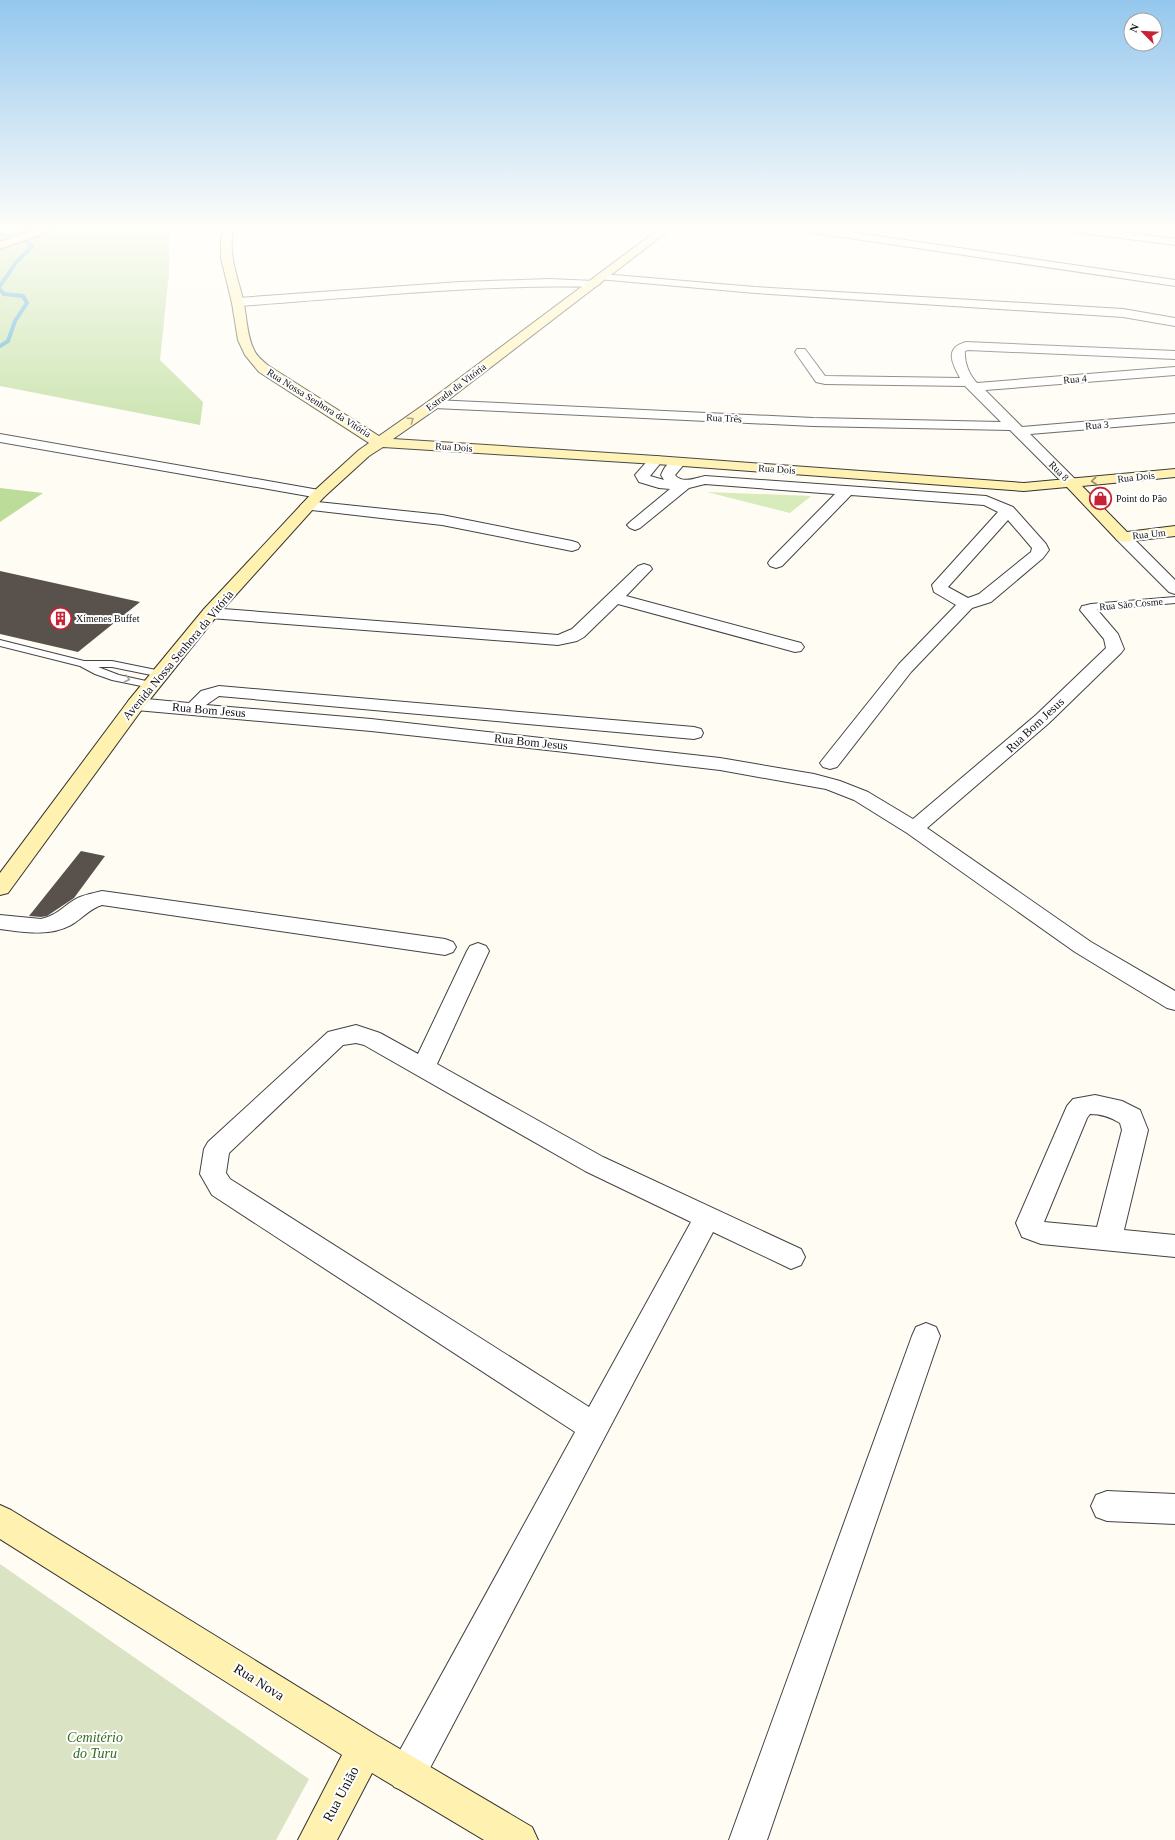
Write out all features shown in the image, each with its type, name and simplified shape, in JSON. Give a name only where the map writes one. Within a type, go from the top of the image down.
[{"type":"main road","name":"Rua Nossa Senhora da Vitória","points":[[240,314],[246,346],[256,362],[264,369],[378,442]]},
{"type":"main road","name":"Estrada da Vitória","points":[[378,442],[434,404],[553,314]]},
{"type":"main road","points":[[364,432],[382,433],[395,431]]},
{"type":"main road","name":"Rua Dois","points":[[378,442],[656,460],[1024,487],[1175,473]]},
{"type":"main road","name":"Avenida Nossa Senhora da Vitória","points":[[0,888],[136,704],[210,613],[308,506],[353,462],[378,442]]},
{"type":"main road","name":"Rua 8","points":[[1071,483],[1123,537]]},
{"type":"main road","name":"Rua Um","points":[[1123,537],[1175,531]]},
{"type":"main road","name":"Rua Nova","points":[[0,1521],[365,1749],[519,1840]]},
{"type":"main road","name":"Rua União","points":[[317,1840],[365,1749]]},
{"type":"street","points":[[1128,314],[1175,322]]},
{"type":"street","name":"Rua 8","points":[[1071,483],[972,384],[961,368],[957,356],[959,349],[962,347],[1172,355]]},
{"type":"street","name":"Rua 4","points":[[801,352],[821,379],[825,380],[972,384],[1175,371]]},
{"type":"street","points":[[1172,355],[1175,371]]},
{"type":"street","name":"Rua Três","points":[[434,404],[813,422],[1016,428]]},
{"type":"street","name":"Rua 3","points":[[1016,428],[1175,418]]},
{"type":"street","points":[[0,438],[320,494]]},
{"type":"street","points":[[656,460],[642,475],[644,479],[659,484],[684,485]]},
{"type":"street","points":[[679,462],[670,470],[668,476],[672,481],[684,485]]},
{"type":"street","points":[[635,525],[684,485],[698,480],[712,480],[986,501],[1008,510],[1040,547],[1041,550],[1038,555],[985,598],[966,604],[905,668],[830,763]]},
{"type":"street","points":[[776,563],[848,490]]},
{"type":"street","points":[[308,506],[442,520],[572,546]]},
{"type":"street","points":[[966,604],[944,592],[940,588],[940,585],[1008,510]]},
{"type":"street","name":"Rua 8","points":[[1123,537],[1175,590]]},
{"type":"street","points":[[210,613],[558,640],[572,638],[578,634],[644,570]]},
{"type":"street","points":[[616,598],[795,647]]},
{"type":"street","name":"Rua Bom Jesus","points":[[914,828],[1006,751],[1096,669],[1115,649],[1112,638],[1088,610]]},
{"type":"street","points":[[194,709],[202,697],[209,692],[219,691],[694,733]]},
{"type":"street","name":"Rua Bom Jesus","points":[[136,704],[556,745],[720,764],[814,780],[861,796],[914,828],[1083,947],[1175,1002]]},
{"type":"street","points":[[0,922],[41,926],[50,924],[63,920],[87,902],[102,898],[445,946]]},
{"type":"street","points":[[423,1068],[478,951]]},
{"type":"street","points":[[593,1427],[220,1186],[213,1174],[217,1149],[336,1038],[356,1034],[372,1039],[594,1164],[791,1257]]},
{"type":"street","points":[[1108,1239],[1135,1130],[1131,1117],[1113,1108],[1094,1103],[1082,1106],[1076,1113],[1030,1223],[1032,1228],[1041,1233],[1175,1246]]},
{"type":"street","points":[[407,1774],[707,1217]]},
{"type":"street","points":[[748,1840],[926,1336]]},
{"type":"street","points":[[1107,1506],[1175,1509]]},
{"type":"lane","name":"Rua São Cosme","points":[[1088,610],[1091,607],[1175,600]]},
{"type":"lane","points":[[0,643],[84,664],[102,673],[156,680]]},
{"type":"green space","points":[[0,314],[165,314],[160,360],[203,402],[200,425],[0,386]]},
{"type":"green space","points":[[0,488],[43,493],[0,522]]},
{"type":"green space","points":[[707,492],[811,496],[790,513]]},
{"type":"green space","name":"Cemitério do Turu","points":[[0,1564],[309,1779],[276,1840],[0,1840]]},
{"type":"building","name":"Ximenes Buffet","points":[[0,571],[140,602],[78,652],[0,634]]},
{"type":"building","points":[[81,851],[105,856],[74,898],[47,916],[29,916]]},
{"type":"waterway","points":[[0,346],[8,341],[15,321],[20,314]]},
{"type":"place","name":"Point do Pão","points":[[1100,498]]},
{"type":"place","name":"Ximenes Buffet","points":[[60,618]]}]
